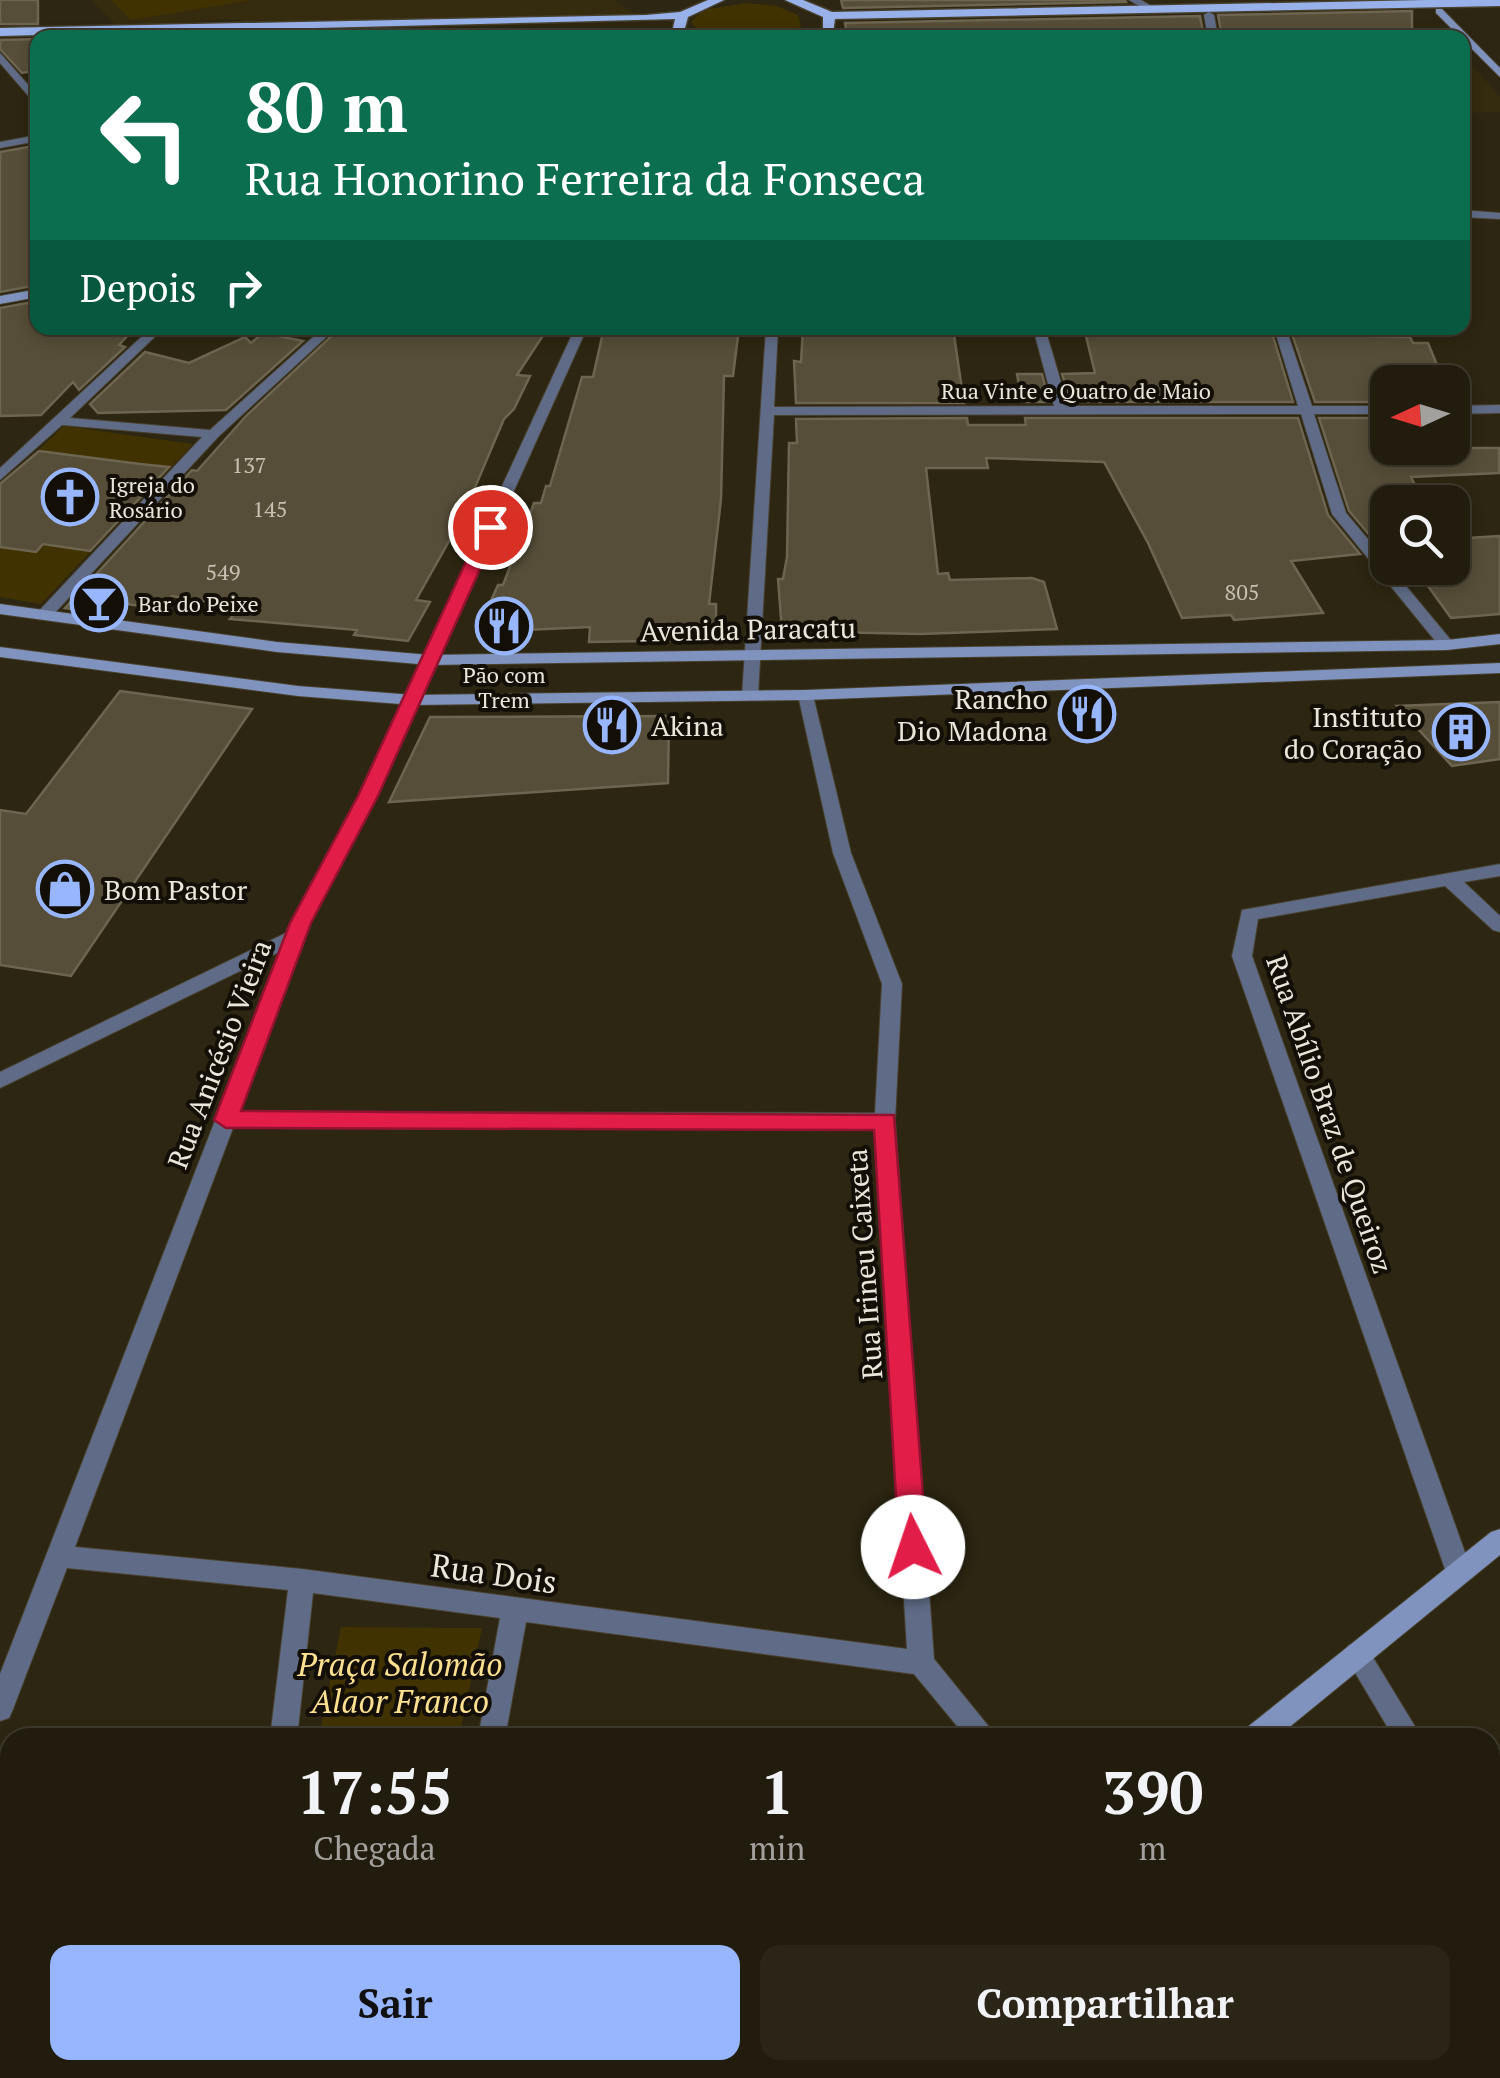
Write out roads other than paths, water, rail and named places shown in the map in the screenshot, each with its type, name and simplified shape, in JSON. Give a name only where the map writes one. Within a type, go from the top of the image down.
[{"type":"main road","points":[[447,30],[681,21],[718,0]]},
{"type":"main road","points":[[792,0],[829,20],[1209,15],[1434,5]]},
{"type":"main road","points":[[829,20],[1153,10],[1500,6]]},
{"type":"main road","points":[[98,30],[637,19],[681,21],[688,30]]},
{"type":"main road","points":[[829,20],[829,30]]},
{"type":"main road","points":[[0,32],[30,31]]},
{"type":"main road","points":[[0,40],[30,39]]},
{"type":"street","points":[[1134,0],[1153,10]]},
{"type":"street","points":[[1434,5],[1458,30]]},
{"type":"street","points":[[1209,15],[1212,30]]},
{"type":"street","points":[[1470,43],[1500,74]]},
{"type":"street","points":[[0,56],[30,94]]},
{"type":"street","points":[[0,145],[30,139]]},
{"type":"street","points":[[1470,214],[1500,216]]},
{"type":"street","points":[[0,300],[30,294]]},
{"type":"street","points":[[0,476],[151,335]]},
{"type":"street","points":[[44,616],[212,434],[322,335]]},
{"type":"street","name":"Rua Anicésio Vieira","points":[[0,1708],[296,936],[413,700],[578,335]]},
{"type":"street","points":[[750,696],[771,335]]},
{"type":"street","points":[[1042,335],[1062,410]]},
{"type":"street","points":[[1282,335],[1339,514],[1447,644]]},
{"type":"street","name":"Rua Vinte e Quatro de Maio","points":[[766,411],[1370,410]]},
{"type":"street","points":[[1470,410],[1500,410]]},
{"type":"street","points":[[60,421],[212,434]]},
{"type":"street","name":"Avenida Paracatu","points":[[0,609],[277,647],[430,660],[1447,644],[1500,639]]},
{"type":"street","points":[[0,652],[298,691],[413,700],[806,695],[1497,671]]},
{"type":"street","name":"Rua Irineu Caixeta","points":[[806,695],[842,854],[892,984],[885,1121],[921,1663]]},
{"type":"street","name":"Rua Abílio Braz de Queiroz","points":[[1459,1572],[1242,956],[1250,914],[1500,870]]},
{"type":"street","points":[[1449,880],[1500,926]]},
{"type":"street","points":[[0,1081],[296,936]]},
{"type":"street","points":[[226,1120],[885,1121]]},
{"type":"street","points":[[1267,1728],[1500,1540]]},
{"type":"street","name":"Rua Dois","points":[[58,1556],[302,1580],[921,1663]]},
{"type":"street","points":[[284,1728],[302,1580]]},
{"type":"street","points":[[493,1728],[516,1609]]},
{"type":"street","points":[[1357,1654],[1403,1728]]},
{"type":"street","points":[[921,1663],[976,1728]]},
{"type":"place","name":"Igreja do Rosário","points":[[70,497]]},
{"type":"place","name":"Bar do Peixe","points":[[99,603]]},
{"type":"place","name":"Pão com Trem","points":[[504,626]]},
{"type":"place","name":"Rancho Dio Madona","points":[[1087,714]]},
{"type":"place","name":"Akina","points":[[612,725]]},
{"type":"place","name":"Instituto do Coração","points":[[1461,732]]},
{"type":"place","name":"Bom Pastor","points":[[65,889]]},
{"type":"park label","name":"Praça Salomão Alaor Franco","points":[[400,1682]]}]
